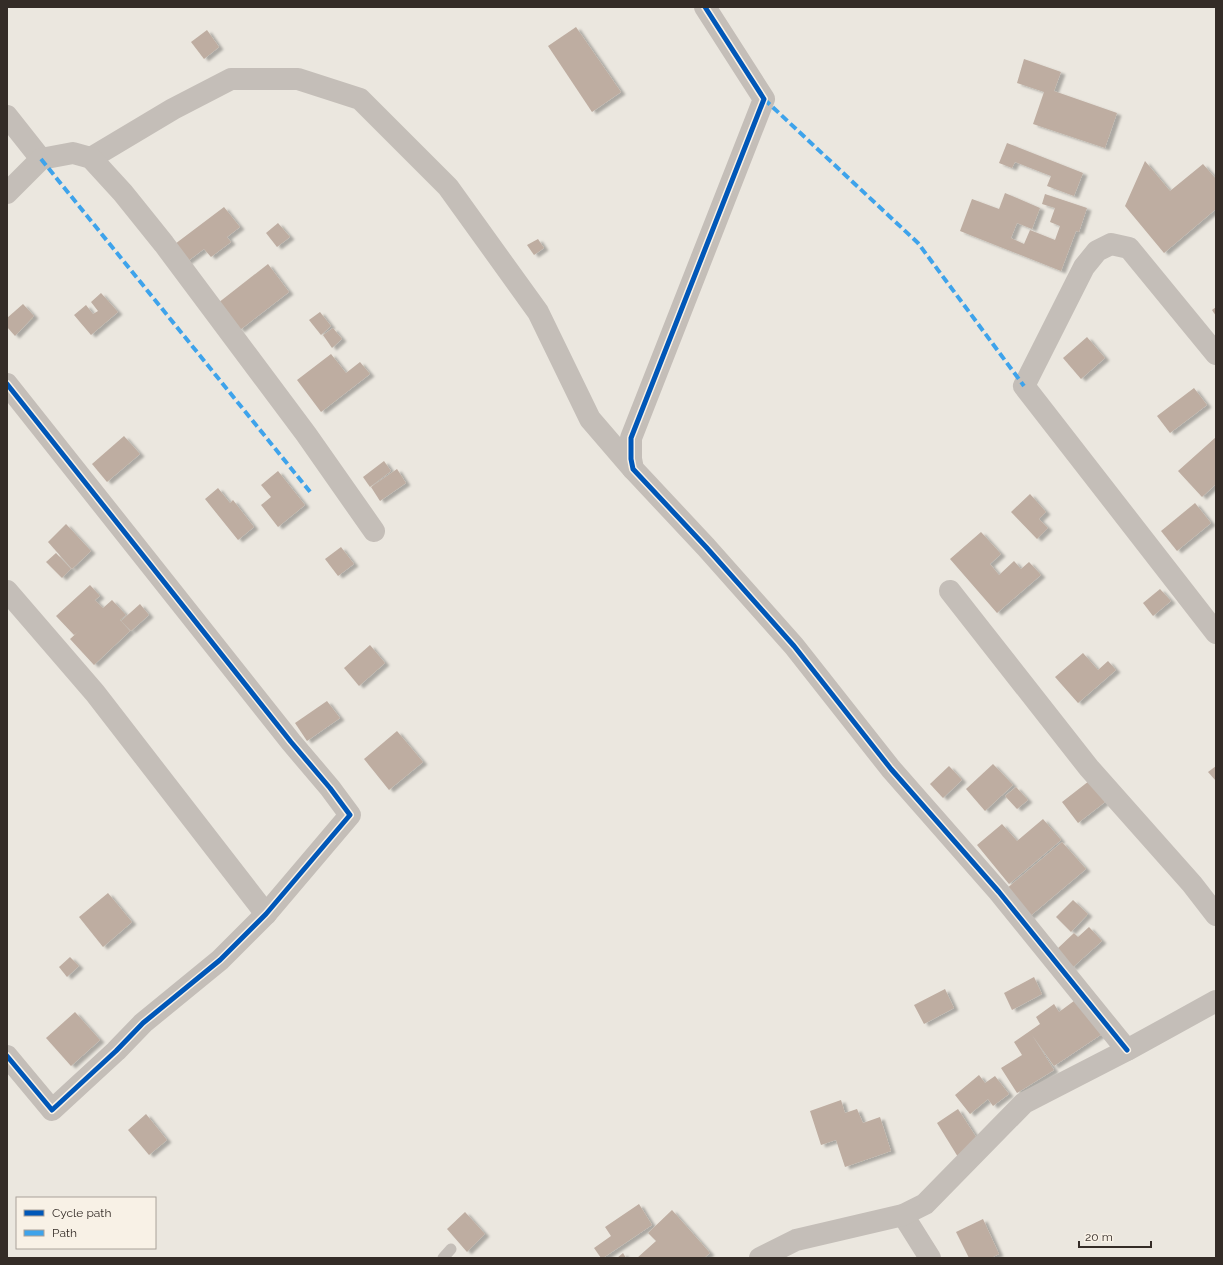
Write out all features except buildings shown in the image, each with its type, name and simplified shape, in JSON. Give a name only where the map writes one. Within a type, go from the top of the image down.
[{"type":"street","points":[[633,469],[630,459],[631,438],[764,99],[705,7]]},
{"type":"street","points":[[91,158],[173,109],[231,79],[298,79],[360,99],[448,187],[538,312],[590,419],[633,469],[706,547],[794,646],[890,769],[999,892],[1127,1050]]},
{"type":"street","points":[[7,116],[41,159]]},
{"type":"street","points":[[7,193],[41,159],[72,153],[91,158],[123,193],[164,244],[306,434],[374,531]]},
{"type":"street","points":[[1216,354],[1129,248],[1111,244],[1097,251],[1084,266],[1024,386],[1216,633]]},
{"type":"street","points":[[7,384],[350,815],[266,914],[220,960],[143,1023],[116,1051],[52,1110],[7,1056]]},
{"type":"street","points":[[7,591],[95,693],[266,914]]},
{"type":"street","points":[[950,591],[1089,768],[1192,884],[1216,915]]},
{"type":"street","points":[[760,1258],[796,1240],[903,1215],[925,1204],[1024,1104],[1216,1001]]},
{"type":"street","points":[[903,1215],[930,1258]]},
{"type":"lane","points":[[443,1258],[451,1249]]},
{"type":"marked path","points":[[764,99],[918,243],[1024,386]]},
{"type":"marked path","points":[[41,159],[311,493]]},
{"type":"cycle path","points":[[705,7],[764,99],[631,438],[631,459],[633,469],[706,547],[794,646],[891,769],[999,892],[1127,1050]]},
{"type":"cycle path","points":[[7,384],[350,815],[266,914],[220,960],[143,1023],[116,1051],[52,1110],[7,1056]]}]
